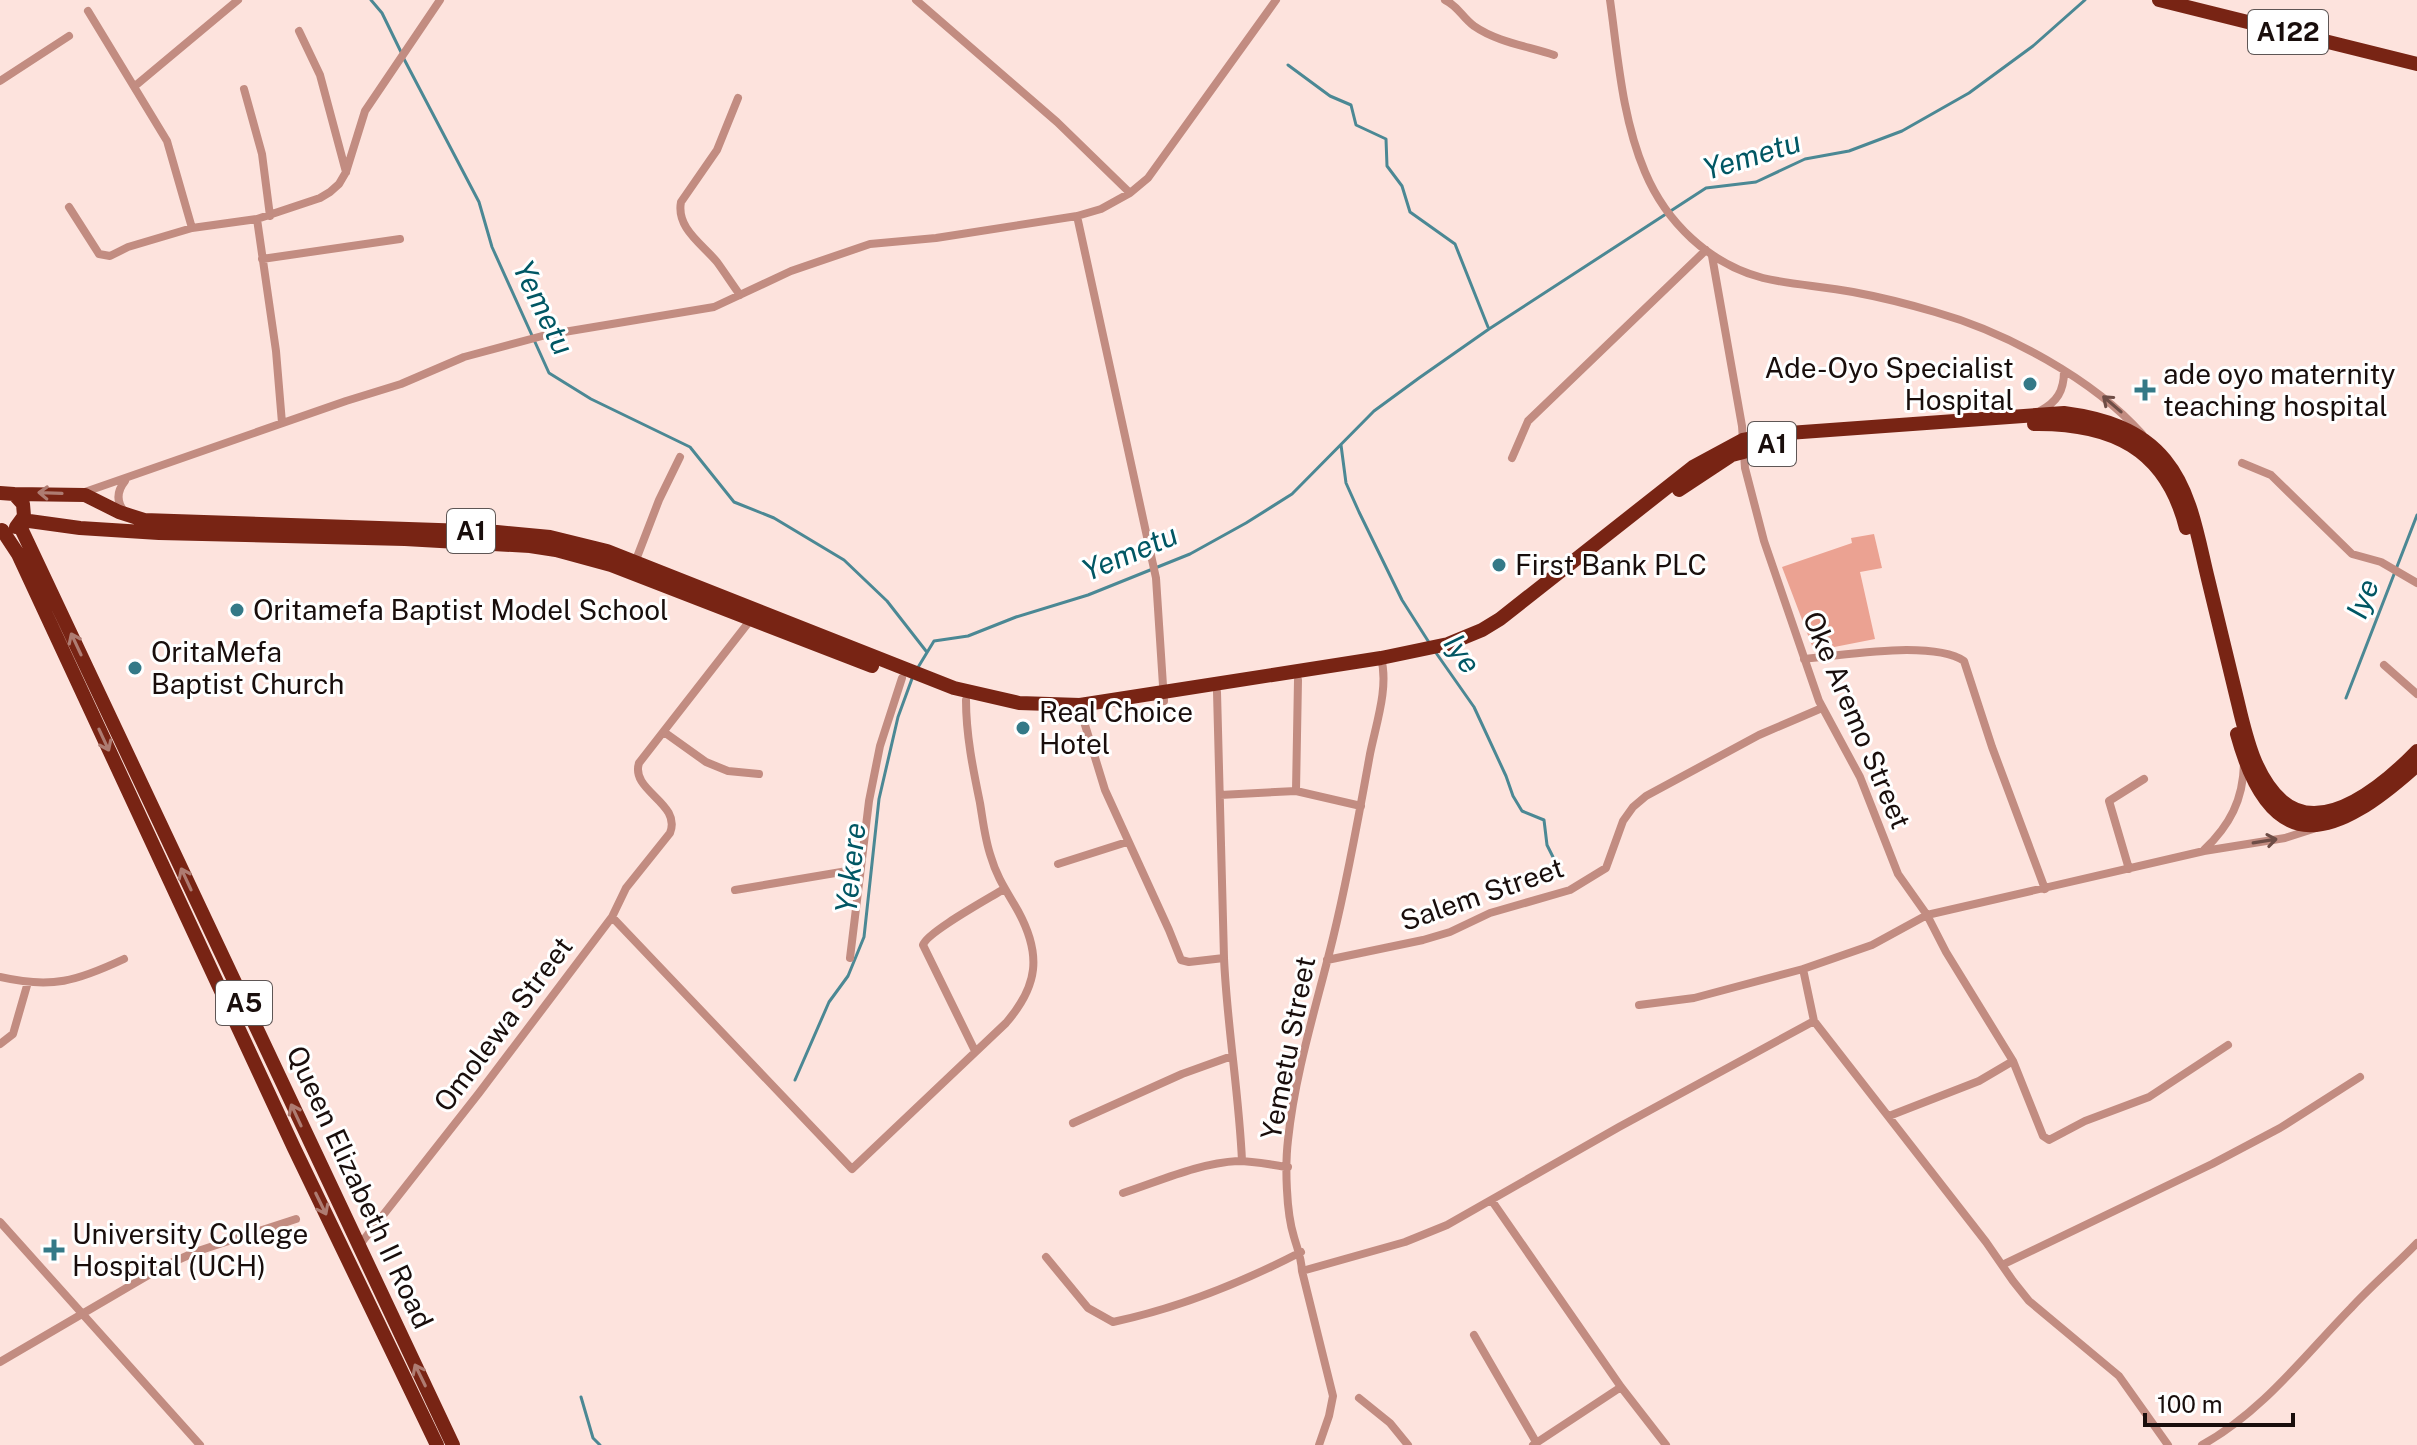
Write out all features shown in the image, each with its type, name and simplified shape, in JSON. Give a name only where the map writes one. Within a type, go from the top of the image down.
[{"type":"highway","name":"A122","points":[[2159,0],[2417,64]]},
{"type":"highway","name":"A122","points":[[2188,0],[2417,56]]},
{"type":"highway","name":"A1","points":[[911,677],[985,697],[1042,705],[1080,705],[1217,692],[1298,680],[1382,662],[1448,644],[1482,630],[1517,606],[1693,467],[1775,434],[2064,413],[2115,423],[2153,447],[2165,460],[2187,497],[2244,761],[2263,798],[2276,811],[2291,821],[2325,825]]},
{"type":"highway","name":"A1","points":[[1743,446],[2034,424],[2075,425],[2112,434],[2154,463],[2176,499],[2253,754],[2271,789],[2297,810],[2311,813],[2344,806],[2376,787],[2417,751]]},
{"type":"highway","name":"A1","points":[[5,491],[80,494],[93,497],[131,517],[164,521],[525,534],[579,543],[633,568],[966,700],[1003,709],[1045,714],[1081,712],[1382,662]]},
{"type":"highway","points":[[1,529],[11,529],[21,522],[23,504],[5,491]]},
{"type":"highway","name":"A1","points":[[21,522],[159,533],[405,539],[530,546],[633,568]]},
{"type":"highway","name":"A5","points":[[21,522],[30,564]]},
{"type":"highway","name":"A5","points":[[1,529],[30,564]]},
{"type":"highway","name":"Queen Elizabeth II Road","points":[[30,564],[453,1445]]},
{"type":"highway","name":"Queen Elizabeth II Road","points":[[30,564],[294,1148],[437,1445]]},
{"type":"highway","points":[[2325,825],[2364,809],[2417,765]]},
{"type":"highway","points":[[294,1148],[309,1141]]},
{"type":"street","points":[[135,86],[238,0]]},
{"type":"street","points":[[69,207],[99,254],[110,256],[128,247],[192,228],[270,216],[320,198],[339,184],[346,172],[365,111],[440,0]]},
{"type":"street","points":[[916,0],[1057,122],[1130,193]]},
{"type":"street","points":[[80,494],[401,384],[464,357],[527,339],[714,307],[791,271],[870,244],[936,238],[1077,216],[1101,209],[1130,193],[1148,178],[1276,0]]},
{"type":"street","points":[[1445,0],[1458,7],[1472,25],[1494,37],[1554,55]]},
{"type":"street","points":[[1610,0],[1629,127],[1646,174],[1673,219],[1709,253],[1760,277],[1850,291],[1965,321],[2064,371],[2110,401],[2153,447]]},
{"type":"street","points":[[88,11],[167,141],[192,228]]},
{"type":"street","points":[[299,31],[320,75],[346,172]]},
{"type":"street","points":[[0,81],[69,36]]},
{"type":"street","points":[[244,89],[262,154],[270,216]]},
{"type":"street","points":[[738,98],[717,150],[681,202],[680,210],[686,229],[719,265],[740,295]]},
{"type":"street","points":[[1077,216],[1154,565],[1164,696]]},
{"type":"street","points":[[257,219],[276,351],[282,423]]},
{"type":"street","points":[[262,259],[400,239]]},
{"type":"street","points":[[1512,458],[1528,421],[1709,253]]},
{"type":"street","name":"Oke Aremo Street","points":[[1709,253],[1743,446],[1764,541],[1822,708],[1860,777],[1898,874],[1927,915],[1946,952],[2013,1061],[2043,1136],[2049,1140],[2085,1121],[2149,1097],[2228,1045]]},
{"type":"street","points":[[2034,414],[2057,399],[2064,381],[2064,371]]},
{"type":"street","points":[[633,568],[659,500],[680,457]]},
{"type":"street","points":[[2242,463],[2271,475],[2352,554],[2381,562],[2417,583]]},
{"type":"street","points":[[125,480],[120,486],[118,499],[131,517]]},
{"type":"street","points":[[754,615],[664,732],[706,762],[728,771],[759,774]]},
{"type":"street","points":[[1804,659],[1878,651],[1936,652],[1964,661],[1992,747],[2045,889]]},
{"type":"street","name":"Yemetu Street","points":[[1319,1445],[1333,1396],[1302,1271],[1301,1252],[1293,1236],[1288,1141],[1297,1088],[1361,806],[1382,689],[1382,662]]},
{"type":"street","points":[[2384,665],[2417,694]]},
{"type":"street","points":[[850,958],[859,869],[880,746],[911,677]]},
{"type":"street","points":[[1296,791],[1298,680]]},
{"type":"street","points":[[1217,692],[1224,958],[1240,1109],[1242,1161]]},
{"type":"street","points":[[612,917],[852,1169],[1020,1007],[1034,975],[1026,927],[1004,889],[989,853],[968,739],[966,700]]},
{"type":"street","name":"Salem Street","points":[[1327,960],[1423,940],[1450,932],[1490,913],[1570,890],[1606,868],[1623,821],[1646,796],[1759,735],[1822,708]]},
{"type":"street","points":[[1081,712],[1105,790],[1181,960],[1224,958]]},
{"type":"street","name":"Omolewa Street","points":[[358,1247],[612,917],[626,888],[670,833],[672,815],[640,778],[637,770],[639,763],[664,732]]},
{"type":"street","points":[[2204,851],[2223,830],[2238,805],[2244,761]]},
{"type":"street","points":[[2129,869],[2109,801],[2144,779]]},
{"type":"street","points":[[1220,795],[1296,791],[1361,806]]},
{"type":"street","points":[[1639,1005],[1694,998],[1803,969],[1872,945],[1927,915],[2204,851],[2285,838],[2325,825]]},
{"type":"street","points":[[1058,864],[1127,842]]},
{"type":"street","points":[[735,890],[859,869]]},
{"type":"street","points":[[975,1051],[923,945],[924,939],[1004,889]]},
{"type":"street","points":[[0,977],[44,984],[72,980],[124,959]]},
{"type":"street","points":[[1803,969],[1814,1021],[2029,1301],[2119,1376],[2168,1445]]},
{"type":"street","points":[[0,1044],[13,1034],[28,982]]},
{"type":"street","points":[[1302,1271],[1426,1235],[1814,1021]]},
{"type":"street","points":[[1073,1123],[1182,1074],[1232,1056]]},
{"type":"street","points":[[1889,1116],[1979,1081],[2013,1061]]},
{"type":"street","points":[[2002,1265],[2212,1164],[2280,1128],[2360,1077]]},
{"type":"street","points":[[1123,1193],[1198,1168],[1242,1161],[1288,1167]]},
{"type":"street","points":[[1492,1201],[1621,1387],[1666,1445]]},
{"type":"street","points":[[0,1362],[164,1266],[198,1251],[296,1219]]},
{"type":"street","points":[[0,1222],[200,1445]]},
{"type":"street","points":[[2202,1445],[2241,1419],[2276,1388],[2417,1243]]},
{"type":"street","points":[[1046,1257],[1088,1308],[1113,1322],[1180,1305],[1252,1277],[1301,1252]]},
{"type":"street","points":[[1474,1335],[1534,1444],[1621,1387]]},
{"type":"street","points":[[1359,1398],[1390,1423],[1408,1445]]},
{"type":"shaded area","points":[[1874,534],[1882,568],[1860,572],[1875,639],[1814,651],[1782,567],[1852,543],[1851,538]]},
{"type":"waterway","name":"Yemetu","points":[[371,0],[382,13],[401,52]]},
{"type":"waterway","name":"Yemetu","points":[[917,669],[934,641],[968,636],[1016,617],[1088,595],[1190,554],[1246,523],[1292,494],[1374,411],[1419,378],[1706,188],[1756,182],[1805,159],[1849,151],[1902,131],[1969,93],[2033,46],[2085,0]]},
{"type":"waterway","name":"Yemetu","points":[[404,59],[479,202],[492,247],[549,373],[591,399],[690,447],[734,502],[774,518],[844,560],[887,601],[926,651]]},
{"type":"waterway","points":[[1288,65],[1330,96],[1351,105],[1356,125],[1386,139],[1387,166],[1402,186],[1410,212],[1455,244],[1488,327]]},
{"type":"waterway","name":"Iye","points":[[1341,445],[1346,483],[1402,600],[1430,644]]},
{"type":"waterway","name":"Iye","points":[[2346,698],[2417,515]]},
{"type":"waterway","name":"Iye","points":[[1434,650],[1474,707],[1522,811],[1544,820],[1547,845],[1561,873]]},
{"type":"waterway","name":"Yekere","points":[[795,1080],[829,1002],[848,976],[864,937],[879,799],[898,717],[913,676]]},
{"type":"waterway","points":[[581,1397],[593,1438],[600,1445]]},
{"type":"place","name":"Ade-Oyo Specialist Hospital","points":[[2030,384]]},
{"type":"place","name":"ade oyo maternity teaching hospital","points":[[2145,390]]},
{"type":"place","name":"First Bank PLC","points":[[1499,565]]},
{"type":"place","name":"Oritamefa Baptist Model School","points":[[237,610]]},
{"type":"place","name":"OritaMefa Baptist Church","points":[[135,668]]},
{"type":"place","name":"Real Choice Hotel","points":[[1023,728]]},
{"type":"place","name":"University College Hospital (UCH)","points":[[54,1250]]}]
